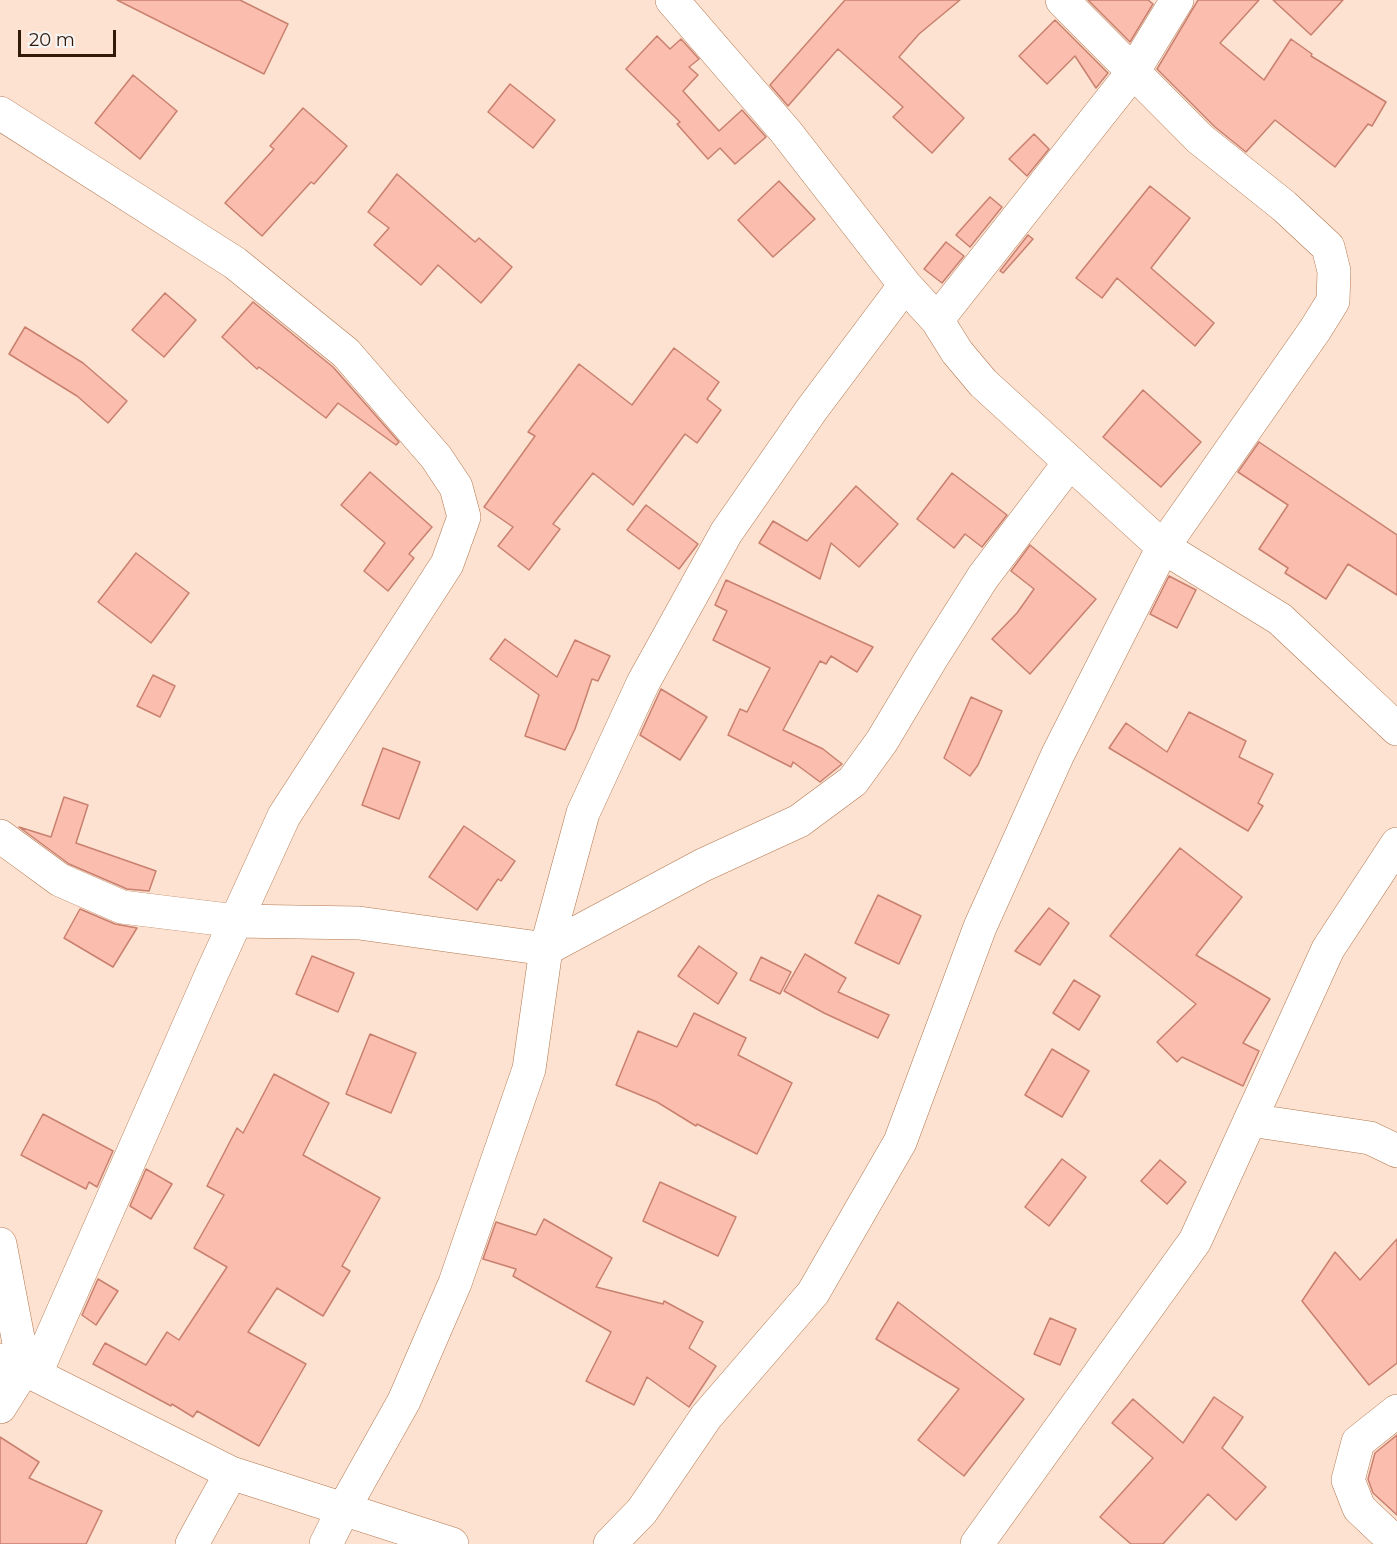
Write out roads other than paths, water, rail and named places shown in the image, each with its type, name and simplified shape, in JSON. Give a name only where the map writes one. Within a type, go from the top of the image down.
[{"type":"street","points":[[672,0],[786,132],[905,285],[937,320],[957,352],[983,383],[1163,546],[1280,619],[1397,729]]},
{"type":"street","points":[[610,1544],[642,1511],[706,1417],[813,1293],[900,1142],[980,927],[1058,754],[1163,546],[1333,301],[1334,271],[1328,247],[1284,206],[1200,139],[1062,0]]},
{"type":"street","points":[[937,320],[1133,72],[1177,0]]},
{"type":"street","points":[[0,113],[235,262],[346,353],[436,457],[456,487],[464,517],[447,564],[284,816],[236,921],[0,1407]]},
{"type":"street","points":[[326,1544],[404,1401],[455,1283],[528,1070],[546,949],[583,813],[643,683],[726,533],[812,409],[905,285]]},
{"type":"street","points":[[0,836],[60,880],[122,907],[236,921],[359,923],[546,949],[702,866],[800,821],[853,781],[882,741],[983,577],[1070,462]]},
{"type":"street","points":[[977,1544],[1195,1241],[1328,949],[1397,844]]},
{"type":"street","points":[[1250,1120],[1370,1138],[1397,1151]]},
{"type":"street","points":[[0,1244],[20,1368]]},
{"type":"street","points":[[20,1368],[231,1473],[452,1544]]},
{"type":"street","points":[[1397,1411],[1358,1442],[1348,1480],[1359,1508],[1397,1544]]},
{"type":"street","points":[[192,1544],[231,1473]]}]
